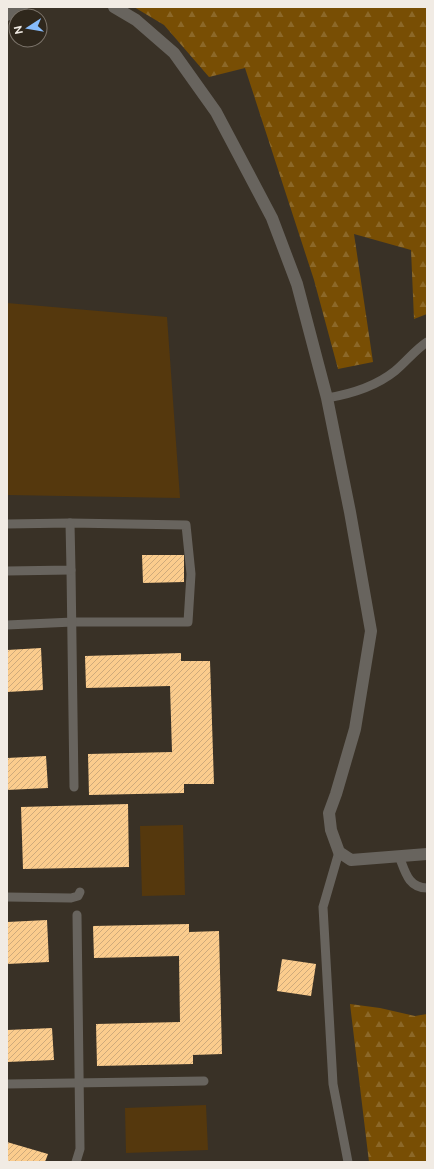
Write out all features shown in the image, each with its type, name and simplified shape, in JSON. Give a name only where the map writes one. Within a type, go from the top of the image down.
[{"type":"street","points":[[7,15],[22,7]]},
{"type":"street","points":[[114,7],[136,20],[174,53],[216,112],[272,218],[297,284],[327,398],[350,512],[371,631],[355,729],[329,813],[331,830],[339,852],[350,860],[427,854]]},
{"type":"lane","points":[[327,398],[365,388],[383,380],[396,370],[418,348],[427,342]]},
{"type":"lane","points":[[70,523],[73,622],[74,787]]},
{"type":"lane","points":[[7,524],[70,523],[186,525],[191,574],[188,622],[73,622],[7,625]]},
{"type":"lane","points":[[7,571],[71,570]]},
{"type":"lane","points":[[339,852],[323,907],[333,1084],[348,1162]]},
{"type":"lane","points":[[399,856],[410,882],[420,888],[427,888]]},
{"type":"lane","points":[[7,898],[71,898],[78,896],[80,892]]},
{"type":"lane","points":[[76,915],[80,1149],[76,1162]]},
{"type":"lane","points":[[7,1084],[204,1081]]},
{"type":"green space","points":[[134,7],[427,7],[427,314],[414,319],[411,250],[354,234],[373,362],[338,369],[314,280],[245,68],[209,77],[164,25]]},
{"type":"green space","points":[[350,1004],[380,1008],[415,1016],[427,1014],[427,1162],[369,1162]]},
{"type":"shaded area","points":[[7,303],[167,317],[180,498],[7,495]]},
{"type":"shaded area","points":[[183,825],[185,895],[142,896],[140,826]]},
{"type":"shaded area","points":[[206,1105],[208,1150],[126,1153],[125,1108]]},
{"type":"building","points":[[142,555],[184,555],[184,582],[143,583]]},
{"type":"building","points":[[41,648],[43,690],[7,692],[7,650]]},
{"type":"building","points":[[181,653],[181,661],[210,661],[214,784],[184,784],[184,793],[89,795],[88,754],[172,752],[170,686],[86,688],[85,656]]},
{"type":"building","points":[[46,756],[48,788],[7,790],[7,758]]},
{"type":"building","points":[[128,804],[129,867],[23,869],[21,807]]},
{"type":"building","points":[[47,920],[49,962],[7,964],[7,922]]},
{"type":"building","points":[[189,924],[189,932],[219,931],[222,1054],[193,1055],[193,1064],[97,1066],[96,1024],[180,1022],[179,956],[94,958],[93,926]]},
{"type":"building","points":[[282,959],[316,964],[311,996],[277,991]]},
{"type":"building","points":[[52,1028],[54,1060],[7,1062],[7,1030]]},
{"type":"building","points":[[7,1142],[48,1154],[45,1162],[7,1162]]}]
